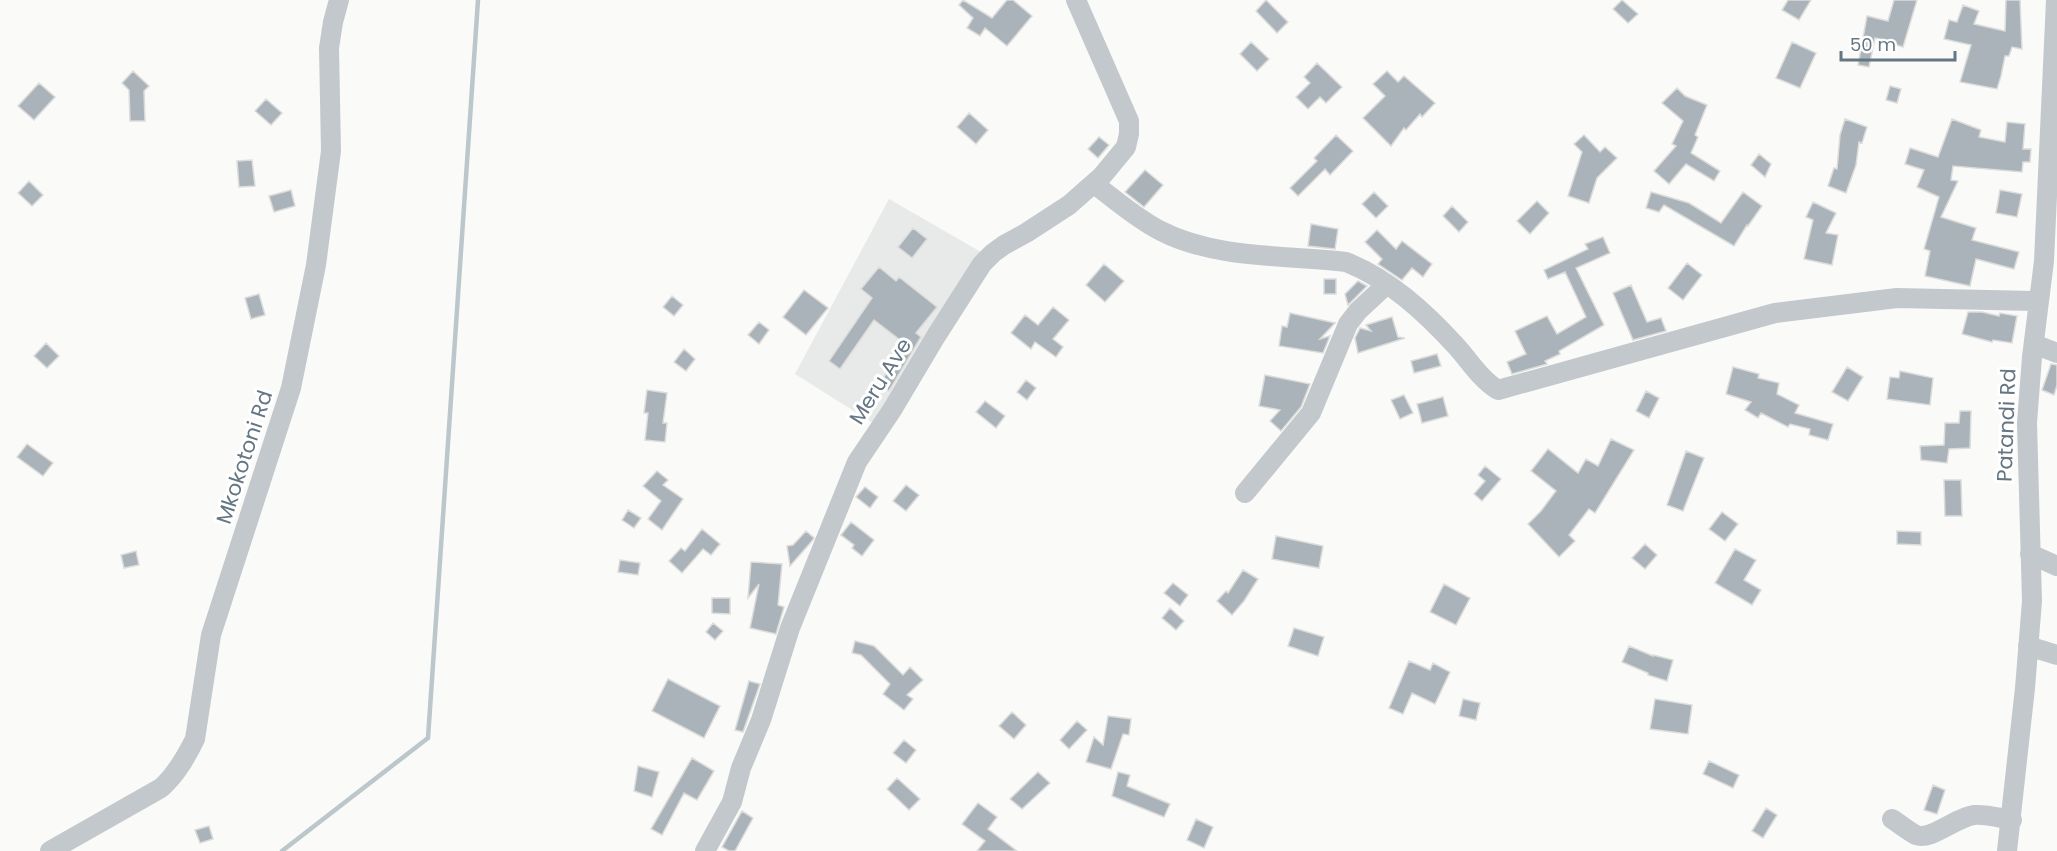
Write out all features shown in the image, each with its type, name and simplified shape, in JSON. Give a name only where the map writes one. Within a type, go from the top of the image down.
[{"type":"street","name":"Mkokotoni Rd","points":[[50,851],[161,788],[176,772],[195,739],[211,635],[291,388],[316,265],[331,151],[329,48],[339,0]]},
{"type":"street","name":"Meru Ave","points":[[705,851],[732,802],[741,768],[761,720],[790,628],[858,462],[982,264],[993,252],[1069,205],[1094,184],[1126,147],[1130,127],[1123,106],[1076,0]]},
{"type":"street","name":"Patandi Rd","points":[[2007,851],[2012,820],[2032,601],[2027,423],[2044,261],[2056,0]]},
{"type":"street","points":[[1094,184],[1162,232],[1219,251],[1346,262],[1364,269],[1415,305],[1494,388],[1502,390],[1692,334],[1775,313],[1897,298],[2039,301]]},
{"type":"street","points":[[1245,493],[1311,413],[1348,324],[1358,311],[1387,284]]},
{"type":"street","points":[[2034,344],[2057,353]]},
{"type":"street","points":[[2030,554],[2057,566]]},
{"type":"street","points":[[2028,646],[2057,655]]},
{"type":"street","points":[[1892,819],[1915,835],[1922,836],[1973,815],[2012,820]]},
{"type":"shaded area","points":[[889,199],[981,252],[873,423],[795,374]]},
{"type":"building","points":[[963,0],[992,18],[1007,0],[1013,0],[1032,16],[1007,46],[985,28],[980,36],[967,28],[973,18],[959,5]]},
{"type":"building","points":[[1266,0],[1288,22],[1277,33],[1256,11]]},
{"type":"building","points":[[1622,0],[1638,14],[1628,23],[1613,9]]},
{"type":"building","points":[[1788,0],[1811,0],[1799,20],[1782,10]]},
{"type":"building","points":[[1894,0],[1917,0],[1903,47],[1875,38],[1869,67],[1858,65],[1867,16],[1888,21]]},
{"type":"building","points":[[2006,0],[2020,0],[2022,49],[2012,47],[2009,56],[2005,56],[1997,89],[1960,82],[1971,45],[1944,39],[1949,20],[1957,22],[1963,5],[1979,11],[1974,24],[2005,31]]},
{"type":"building","points":[[1251,42],[1269,59],[1257,71],[1240,54]]},
{"type":"building","points":[[1792,42],[1816,53],[1800,88],[1776,78]]},
{"type":"building","points":[[1317,63],[1342,87],[1326,103],[1320,97],[1308,109],[1296,97],[1310,83],[1304,77]]},
{"type":"building","points":[[133,71],[149,86],[144,91],[145,121],[130,121],[129,90],[122,83]]},
{"type":"building","points":[[1387,71],[1398,82],[1404,76],[1435,103],[1422,117],[1420,114],[1406,130],[1404,128],[1391,146],[1363,118],[1385,96],[1373,84]]},
{"type":"building","points":[[39,83],[55,97],[34,120],[18,106]]},
{"type":"building","points":[[1890,86],[1901,89],[1897,103],[1886,100]]},
{"type":"building","points":[[1677,88],[1685,96],[1707,105],[1695,135],[1698,137],[1691,153],[1720,171],[1714,181],[1686,164],[1669,184],[1654,171],[1676,146],[1672,144],[1683,121],[1662,103]]},
{"type":"building","points":[[266,99],[282,113],[271,125],[255,111]]},
{"type":"building","points":[[969,113],[988,130],[976,144],[957,127]]},
{"type":"building","points":[[1845,119],[1867,127],[1862,143],[1859,142],[1856,165],[1846,193],[1828,186],[1834,168],[1837,169],[1840,135]]},
{"type":"building","points":[[1952,119],[1981,130],[1979,137],[2005,142],[2007,122],[2025,124],[2023,149],[2031,149],[2030,162],[2023,162],[2022,172],[1953,166],[1951,180],[1958,181],[1941,217],[1976,228],[1972,240],[2019,252],[2014,269],[1976,259],[1970,286],[1925,276],[1930,251],[1924,249],[1939,197],[1917,187],[1924,170],[1905,164],[1910,148],[1938,157]]},
{"type":"building","points":[[1336,135],[1353,151],[1330,175],[1325,169],[1298,196],[1290,188],[1317,161],[1314,158]]},
{"type":"building","points":[[1584,135],[1600,152],[1605,147],[1617,158],[1597,178],[1589,203],[1568,196],[1582,152],[1574,144]]},
{"type":"building","points":[[1099,137],[1109,145],[1098,158],[1088,149]]},
{"type":"building","points":[[1759,154],[1771,164],[1765,177],[1751,165]]},
{"type":"building","points":[[252,160],[255,186],[239,187],[237,161]]},
{"type":"building","points":[[1145,170],[1163,185],[1144,207],[1125,192]]},
{"type":"building","points":[[29,181],[43,195],[32,206],[18,193]]},
{"type":"building","points":[[291,190],[295,206],[274,212],[269,196]]},
{"type":"building","points":[[2000,190],[2022,194],[2017,217],[1996,213]]},
{"type":"building","points":[[1374,192],[1388,206],[1376,218],[1362,204]]},
{"type":"building","points":[[1651,192],[1689,203],[1721,223],[1743,192],[1762,206],[1734,246],[1664,205],[1659,212],[1646,208]]},
{"type":"building","points":[[1537,201],[1549,213],[1530,234],[1517,221]]},
{"type":"building","points":[[1813,202],[1836,213],[1826,233],[1838,235],[1832,265],[1804,259],[1813,220],[1806,217]]},
{"type":"building","points":[[1452,206],[1468,222],[1459,232],[1443,216]]},
{"type":"building","points":[[1311,224],[1338,229],[1335,249],[1308,246]]},
{"type":"building","points":[[913,228],[927,239],[912,258],[898,247]]},
{"type":"building","points":[[1377,230],[1396,249],[1402,241],[1432,264],[1423,277],[1412,268],[1402,280],[1378,264],[1382,259],[1365,242]]},
{"type":"building","points":[[1603,237],[1610,253],[1576,268],[1604,325],[1559,351],[1560,354],[1545,361],[1547,364],[1512,374],[1507,362],[1526,354],[1515,331],[1547,316],[1557,334],[1586,317],[1565,272],[1548,279],[1544,270],[1588,249],[1585,244]]},
{"type":"building","points":[[1687,263],[1702,275],[1683,300],[1668,288]]},
{"type":"building","points":[[1104,264],[1124,281],[1105,302],[1086,285]]},
{"type":"building","points":[[879,267],[896,281],[899,277],[937,307],[916,333],[921,337],[889,391],[879,383],[890,369],[887,367],[905,344],[874,320],[840,369],[829,361],[872,298],[861,289]]},
{"type":"building","points":[[1324,279],[1336,279],[1336,294],[1324,294]]},
{"type":"building","points":[[1358,281],[1367,286],[1348,305],[1345,294]]},
{"type":"building","points":[[1631,285],[1647,322],[1661,318],[1666,331],[1633,340],[1613,293]]},
{"type":"building","points":[[804,290],[828,308],[806,335],[783,317]]},
{"type":"building","points":[[259,294],[265,315],[251,319],[245,298]]},
{"type":"building","points":[[672,296],[683,305],[674,316],[663,307]]},
{"type":"building","points":[[1053,307],[1069,320],[1053,339],[1063,347],[1056,357],[1035,342],[1031,349],[1011,333],[1025,315],[1038,325]]},
{"type":"building","points":[[1968,312],[2017,316],[2012,343],[1993,340],[1992,342],[1962,334]]},
{"type":"building","points":[[1290,313],[1335,323],[1320,339],[1330,336],[1323,353],[1279,346],[1282,326],[1287,327]]},
{"type":"building","points":[[1392,317],[1398,337],[1405,338],[1358,353],[1355,338],[1360,328],[1371,331],[1366,325]]},
{"type":"building","points":[[759,322],[769,330],[759,344],[748,335]]},
{"type":"building","points":[[46,343],[59,356],[47,368],[34,356]]},
{"type":"building","points":[[684,349],[695,359],[686,371],[674,362]]},
{"type":"building","points":[[1437,354],[1441,366],[1414,373],[1411,361]]},
{"type":"building","points":[[2051,364],[2057,365],[2057,385],[2054,395],[2042,390]]},
{"type":"building","points":[[1733,367],[1759,374],[1758,378],[1779,383],[1777,394],[1799,405],[1795,413],[1833,424],[1828,440],[1809,435],[1810,429],[1790,424],[1788,427],[1761,413],[1758,418],[1745,410],[1751,402],[1726,394]]},
{"type":"building","points":[[1847,367],[1863,377],[1848,401],[1832,392]]},
{"type":"building","points":[[1900,371],[1933,378],[1930,405],[1887,399],[1890,377],[1899,378]]},
{"type":"building","points":[[1265,375],[1310,384],[1301,407],[1281,431],[1270,421],[1280,410],[1259,406]]},
{"type":"building","points":[[1026,380],[1036,388],[1027,400],[1017,392]]},
{"type":"building","points":[[647,390],[667,393],[663,423],[667,423],[665,442],[645,440],[648,413],[644,413]]},
{"type":"building","points":[[1646,391],[1659,398],[1649,418],[1636,411]]},
{"type":"building","points":[[1404,395],[1413,413],[1400,419],[1391,400]]},
{"type":"building","points":[[1443,397],[1448,416],[1422,423],[1417,404]]},
{"type":"building","points":[[985,401],[1005,416],[996,428],[976,412]]},
{"type":"building","points":[[1960,411],[1971,411],[1970,448],[1949,449],[1947,463],[1921,460],[1920,446],[1944,445],[1945,423],[1959,423]]},
{"type":"building","points":[[1611,439],[1634,450],[1595,513],[1589,509],[1569,535],[1575,541],[1559,557],[1528,524],[1556,491],[1531,471],[1548,449],[1578,473],[1586,459],[1598,466]]},
{"type":"building","points":[[27,444],[53,463],[43,476],[17,457]]},
{"type":"building","points":[[1686,451],[1704,458],[1683,511],[1667,505]]},
{"type":"building","points":[[1485,466],[1501,479],[1482,501],[1474,494],[1485,481],[1478,475]]},
{"type":"building","points":[[657,471],[668,480],[663,485],[683,499],[662,530],[648,519],[661,501],[643,486]]},
{"type":"building","points":[[1944,480],[1961,480],[1962,516],[1945,516]]},
{"type":"building","points":[[906,485],[919,495],[906,511],[893,501]]},
{"type":"building","points":[[865,487],[878,497],[870,508],[856,497]]},
{"type":"building","points":[[628,510],[641,518],[634,528],[622,520]]},
{"type":"building","points":[[1722,512],[1738,524],[1725,541],[1709,529]]},
{"type":"building","points":[[851,522],[874,540],[862,556],[852,548],[854,545],[841,535]]},
{"type":"building","points":[[702,529],[720,544],[711,555],[703,549],[682,573],[669,561],[681,548],[685,551]]},
{"type":"building","points":[[806,531],[814,538],[790,566],[787,546],[793,545]]},
{"type":"building","points":[[1897,531],[1921,532],[1921,545],[1897,544]]},
{"type":"building","points":[[1276,536],[1323,546],[1319,568],[1272,559]]},
{"type":"building","points":[[1645,544],[1657,555],[1645,569],[1632,558]]},
{"type":"building","points":[[1735,549],[1756,560],[1744,580],[1761,590],[1752,605],[1715,583]]},
{"type":"building","points":[[136,551],[139,565],[124,568],[121,555]]},
{"type":"building","points":[[620,560],[640,563],[638,575],[618,572]]},
{"type":"building","points":[[751,562],[782,564],[778,605],[784,607],[776,634],[750,628],[759,584],[748,598]]},
{"type":"building","points":[[1243,570],[1258,579],[1232,615],[1217,601],[1226,591],[1228,593]]},
{"type":"building","points":[[1173,583],[1188,595],[1180,606],[1164,593]]},
{"type":"building","points":[[1444,584],[1470,598],[1456,625],[1430,612]]},
{"type":"building","points":[[712,598],[730,598],[730,614],[712,613]]},
{"type":"building","points":[[1170,608],[1184,621],[1176,630],[1162,618]]},
{"type":"building","points":[[713,623],[723,631],[715,640],[706,632]]},
{"type":"building","points":[[1294,628],[1324,637],[1318,656],[1288,646]]},
{"type":"building","points":[[855,641],[874,646],[903,675],[910,667],[923,680],[907,695],[913,699],[904,710],[883,694],[890,684],[861,655],[852,653]]},
{"type":"building","points":[[1629,646],[1653,656],[1673,660],[1667,681],[1648,675],[1622,662]]},
{"type":"building","points":[[1409,661],[1430,670],[1433,663],[1450,672],[1435,704],[1412,693],[1403,714],[1389,708]]},
{"type":"building","points":[[668,679],[720,706],[704,738],[652,711]]},
{"type":"building","points":[[749,681],[760,684],[743,732],[735,730]]},
{"type":"building","points":[[1463,699],[1480,703],[1476,720],[1459,716]]},
{"type":"building","points":[[1655,699],[1692,705],[1688,734],[1650,729]]},
{"type":"building","points":[[1012,712],[1026,725],[1014,739],[999,726]]},
{"type":"building","points":[[1108,716],[1131,719],[1129,735],[1123,734],[1111,769],[1086,762],[1094,737],[1103,745]]},
{"type":"building","points":[[1077,721],[1087,730],[1069,749],[1060,740]]},
{"type":"building","points":[[904,740],[916,750],[906,763],[893,753]]},
{"type":"building","points":[[692,758],[714,771],[697,800],[684,793],[662,835],[651,829]]},
{"type":"building","points":[[1709,761],[1739,775],[1733,788],[1703,774]]},
{"type":"building","points":[[638,766],[659,772],[652,797],[634,791]]},
{"type":"building","points":[[1038,772],[1050,783],[1022,809],[1010,799]]},
{"type":"building","points":[[1118,772],[1130,775],[1127,786],[1170,804],[1164,817],[1112,796]]},
{"type":"building","points":[[897,778],[920,799],[909,810],[887,789]]},
{"type":"building","points":[[1933,785],[1945,790],[1937,814],[1924,810]]},
{"type":"building","points":[[978,803],[997,817],[988,829],[1017,851],[977,851],[985,841],[962,824]]},
{"type":"building","points":[[1766,808],[1777,815],[1763,838],[1752,831]]},
{"type":"building","points":[[742,811],[753,818],[735,851],[729,851],[722,847]]},
{"type":"building","points":[[1196,819],[1213,827],[1204,848],[1187,840]]},
{"type":"building","points":[[209,826],[213,839],[200,843],[195,830]]},
{"type":"waterway","points":[[282,851],[428,738],[478,0]]}]
